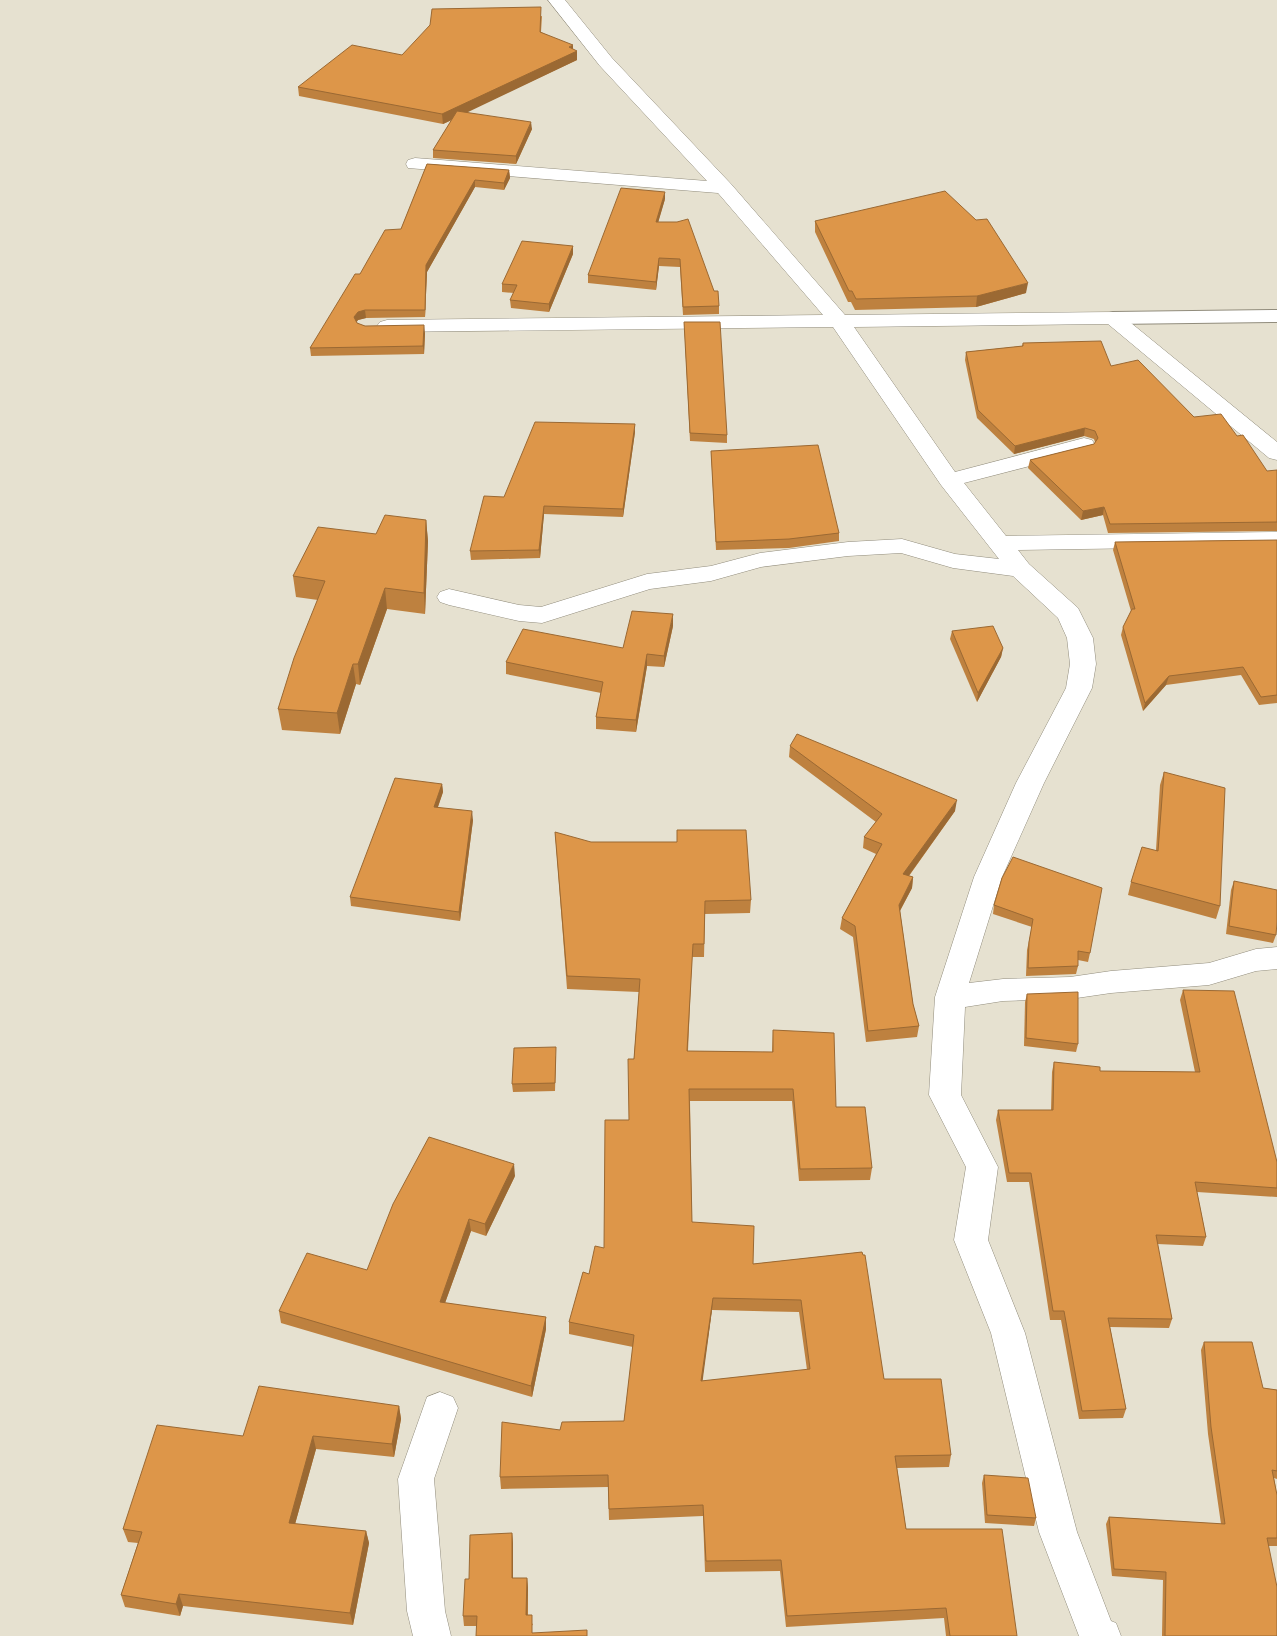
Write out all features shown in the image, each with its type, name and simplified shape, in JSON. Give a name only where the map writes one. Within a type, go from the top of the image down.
[{"type":"street","points":[[556,0],[606,62],[724,188],[839,321],[950,480],[1020,569],[1070,614],[1080,638],[1083,664],[1079,688],[1030,783],[988,877],[950,996],[945,1095],[982,1167],[971,1240],[1008,1333],[1058,1532],[1099,1635]]},
{"type":"street","points":[[415,164],[724,188]]},
{"type":"street","points":[[366,326],[1113,318],[1277,453]]},
{"type":"street","points":[[950,480],[1084,445]]},
{"type":"street","points":[[999,543],[1277,539]]},
{"type":"street","points":[[449,598],[519,613],[542,615],[647,582],[711,573],[760,560],[848,549],[902,546],[953,561],[1020,569]]},
{"type":"street","points":[[950,996],[1003,990],[1070,988],[1111,982],[1209,974],[1256,960],[1277,958]]},
{"type":"street","points":[[432,1636],[426,1611],[416,1479],[440,1408]]},
{"type":"lane","points":[[1113,318],[1277,316]]},
{"type":"building","points":[[541,7],[540,32],[573,45],[569,47],[577,51],[442,114],[298,87],[352,45],[402,55],[430,25],[432,9]]},
{"type":"building","points":[[457,111],[531,122],[516,156],[433,150]]},
{"type":"building","points":[[427,164],[509,170],[504,183],[475,180],[426,265],[425,310],[365,310],[358,312],[354,317],[357,323],[365,326],[424,325],[423,346],[310,348],[355,274],[360,274],[385,230],[401,229]]},
{"type":"building","points":[[621,188],[665,192],[656,222],[677,222],[688,219],[714,291],[718,291],[719,306],[683,307],[680,259],[659,258],[656,282],[588,275]]},
{"type":"building","points":[[945,191],[976,220],[987,219],[1028,283],[977,296],[856,299],[852,291],[849,291],[815,221]]},
{"type":"building","points":[[522,241],[573,246],[549,304],[510,300],[517,285],[502,284]]},
{"type":"building","points":[[684,322],[720,322],[727,435],[690,433]]},
{"type":"building","points":[[1101,341],[1111,366],[1138,360],[1194,417],[1221,414],[1237,436],[1243,435],[1267,471],[1277,470],[1277,522],[1110,524],[1104,507],[1083,511],[1030,460],[1094,444],[1098,438],[1095,431],[1085,428],[1015,446],[978,410],[966,352],[1023,346],[1023,343]]},
{"type":"building","points":[[535,422],[635,424],[623,509],[544,506],[539,550],[470,551],[484,496],[504,497]]},
{"type":"building","points":[[818,445],[839,533],[789,539],[716,542],[711,451]]},
{"type":"building","points":[[385,515],[426,520],[424,593],[385,588],[358,664],[353,664],[337,713],[278,709],[294,658],[325,581],[293,576],[318,527],[376,534]]},
{"type":"building","points":[[1277,540],[1277,695],[1261,697],[1243,667],[1169,676],[1145,703],[1123,627],[1132,609],[1135,609],[1115,542]]},
{"type":"building","points":[[632,611],[673,614],[664,656],[647,654],[636,720],[596,717],[603,682],[506,662],[523,629],[623,648]]},
{"type":"building","points":[[993,626],[1003,648],[978,693],[952,631]]},
{"type":"building","points":[[797,734],[957,800],[903,874],[913,877],[899,905],[913,1004],[919,1026],[868,1031],[855,926],[842,918],[882,844],[864,837],[882,814],[790,746]]},
{"type":"building","points":[[1164,772],[1225,788],[1220,906],[1131,882],[1142,847],[1158,851]]},
{"type":"building","points":[[395,778],[442,784],[434,807],[472,811],[459,912],[350,897]]},
{"type":"building","points":[[677,830],[746,830],[751,900],[705,901],[704,944],[693,944],[687,1051],[773,1052],[773,1030],[834,1033],[836,1107],[865,1107],[872,1168],[800,1169],[793,1089],[689,1089],[692,1222],[754,1226],[753,1264],[862,1252],[865,1255],[884,1379],[941,1379],[951,1455],[895,1456],[906,1529],[1002,1529],[1017,1636],[950,1636],[946,1608],[787,1616],[781,1560],[706,1561],[703,1505],[609,1509],[608,1475],[500,1477],[502,1422],[560,1430],[562,1422],[624,1421],[634,1335],[569,1322],[583,1272],[589,1274],[595,1246],[604,1248],[605,1120],[629,1120],[628,1059],[634,1059],[640,979],[567,976],[555,832],[591,842],[677,842]],"holes":[[[713,1298],[801,1300],[810,1369],[701,1381]]]},
{"type":"building","points":[[1013,857],[1102,888],[1090,953],[1078,951],[1078,966],[1028,968],[1029,942],[1033,919],[994,905],[1002,878]]},
{"type":"building","points":[[1234,881],[1277,890],[1276,935],[1229,926]]},
{"type":"building","points":[[1183,990],[1234,991],[1277,1162],[1277,1188],[1195,1182],[1206,1237],[1156,1235],[1172,1319],[1108,1318],[1126,1409],[1082,1411],[1064,1311],[1053,1311],[1031,1173],[1009,1173],[998,1110],[1053,1110],[1054,1062],[1100,1067],[1100,1071],[1200,1072]]},
{"type":"building","points":[[1078,992],[1078,1044],[1026,1038],[1027,994]]},
{"type":"building","points":[[556,1047],[555,1083],[512,1084],[514,1048]]},
{"type":"building","points":[[429,1137],[514,1164],[485,1224],[469,1219],[440,1302],[546,1317],[531,1386],[279,1311],[307,1253],[367,1270],[393,1204]]},
{"type":"building","points":[[1204,1342],[1252,1342],[1263,1388],[1277,1390],[1277,1471],[1272,1470],[1277,1495],[1277,1538],[1267,1538],[1277,1587],[1277,1636],[1165,1636],[1166,1572],[1114,1569],[1109,1517],[1225,1524],[1211,1427]]},
{"type":"building","points":[[259,1386],[399,1406],[392,1444],[313,1436],[289,1523],[366,1531],[350,1613],[179,1594],[176,1604],[121,1595],[142,1532],[123,1529],[157,1425],[243,1436]]},
{"type":"building","points":[[984,1475],[1028,1478],[1036,1518],[987,1515]]},
{"type":"building","points":[[512,1533],[512,1578],[527,1578],[526,1615],[532,1615],[532,1633],[587,1630],[587,1636],[476,1636],[477,1616],[463,1616],[465,1579],[469,1579],[470,1535]]}]
